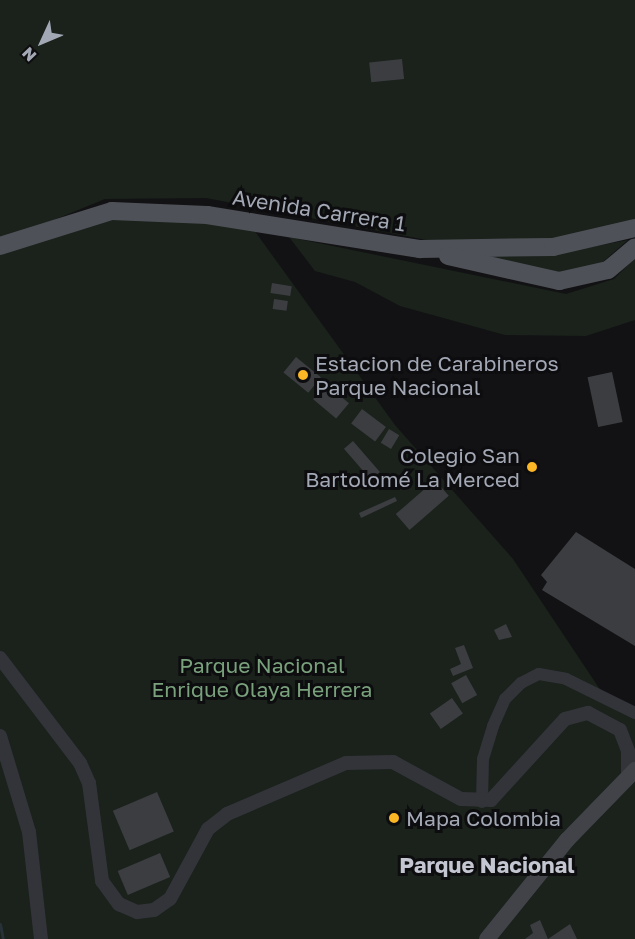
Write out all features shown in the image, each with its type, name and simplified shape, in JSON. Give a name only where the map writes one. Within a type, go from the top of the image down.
[{"type":"main road","name":"Avenida Carrera 1","points":[[0,246],[70,220],[120,211],[207,215],[420,249],[553,247],[635,228]]},
{"type":"main road","points":[[420,249],[559,281],[608,270],[635,247]]},
{"type":"main road","points":[[487,939],[567,840],[632,774]]},
{"type":"street","points":[[0,658],[80,763],[89,783],[102,881],[111,898],[128,909],[154,910],[170,899],[208,829],[227,814],[346,763],[393,762],[460,799],[482,802],[500,794],[565,719],[580,714],[600,716],[620,730],[628,751],[632,774]]},
{"type":"street","points":[[482,802],[483,759],[493,726],[505,699],[521,683],[539,674],[566,679],[635,713]]},
{"type":"street","points":[[0,736],[29,832],[41,939]]},
{"type":"green space","points":[[0,0],[635,0],[635,221],[526,245],[453,245],[206,198],[105,199],[0,242]]},
{"type":"green space","name":"Parque Nacional Enrique Olaya Herrera","points":[[169,213],[254,230],[395,425],[513,559],[605,697],[635,708],[635,939],[0,939],[0,248],[105,214]]},
{"type":"green space","points":[[289,237],[566,294],[614,279],[635,258],[635,320],[586,336],[505,335],[400,306],[355,282],[315,271]]},
{"type":"green space","points":[[628,240],[597,267],[576,272],[548,272],[478,257],[554,254]]},
{"type":"building","points":[[402,59],[404,79],[371,82],[369,62]]},
{"type":"building","points":[[272,283],[292,286],[290,296],[270,293]]},
{"type":"building","points":[[274,299],[288,301],[286,311],[273,309]]},
{"type":"building","name":"Estacion de Carabineros Parque Nacional","points":[[296,357],[321,377],[308,393],[283,373]]},
{"type":"building","points":[[612,372],[623,422],[598,427],[588,377]]},
{"type":"building","points":[[326,384],[349,403],[336,419],[313,399]]},
{"type":"building","points":[[362,409],[386,427],[375,441],[351,423]]},
{"type":"building","points":[[389,429],[399,435],[391,449],[381,443]]},
{"type":"building","points":[[353,441],[380,472],[371,480],[344,449]]},
{"type":"building","points":[[435,480],[449,496],[410,530],[396,514]]},
{"type":"building","points":[[395,497],[397,501],[361,518],[359,513]]},
{"type":"building","points":[[576,532],[635,569],[635,646],[542,590],[547,582],[541,575]]},
{"type":"building","points":[[506,624],[512,637],[499,640],[494,630]]},
{"type":"building","points":[[464,645],[473,668],[453,676],[450,669],[461,664],[455,648]]},
{"type":"building","points":[[466,675],[477,695],[462,703],[451,683]]},
{"type":"building","points":[[452,698],[463,714],[441,729],[430,713]]},
{"type":"building","points":[[157,792],[174,832],[130,850],[113,811]]},
{"type":"building","points":[[160,853],[170,877],[128,895],[118,871]]},
{"type":"building","points":[[540,920],[548,939],[525,939],[533,933],[530,925]]},
{"type":"building","points":[[570,924],[577,939],[548,939]]},
{"type":"waterway","points":[[0,924],[3,939]]},
{"type":"place","name":"Estacion de Carabineros Parque Nacional","points":[[303,375]]},
{"type":"place","name":"Colegio San Bartolomé La Merced","points":[[532,467]]},
{"type":"place","name":"Mapa Colombia","points":[[394,818]]},
{"type":"district","name":"Parque Nacional","points":[[487,865]]}]
